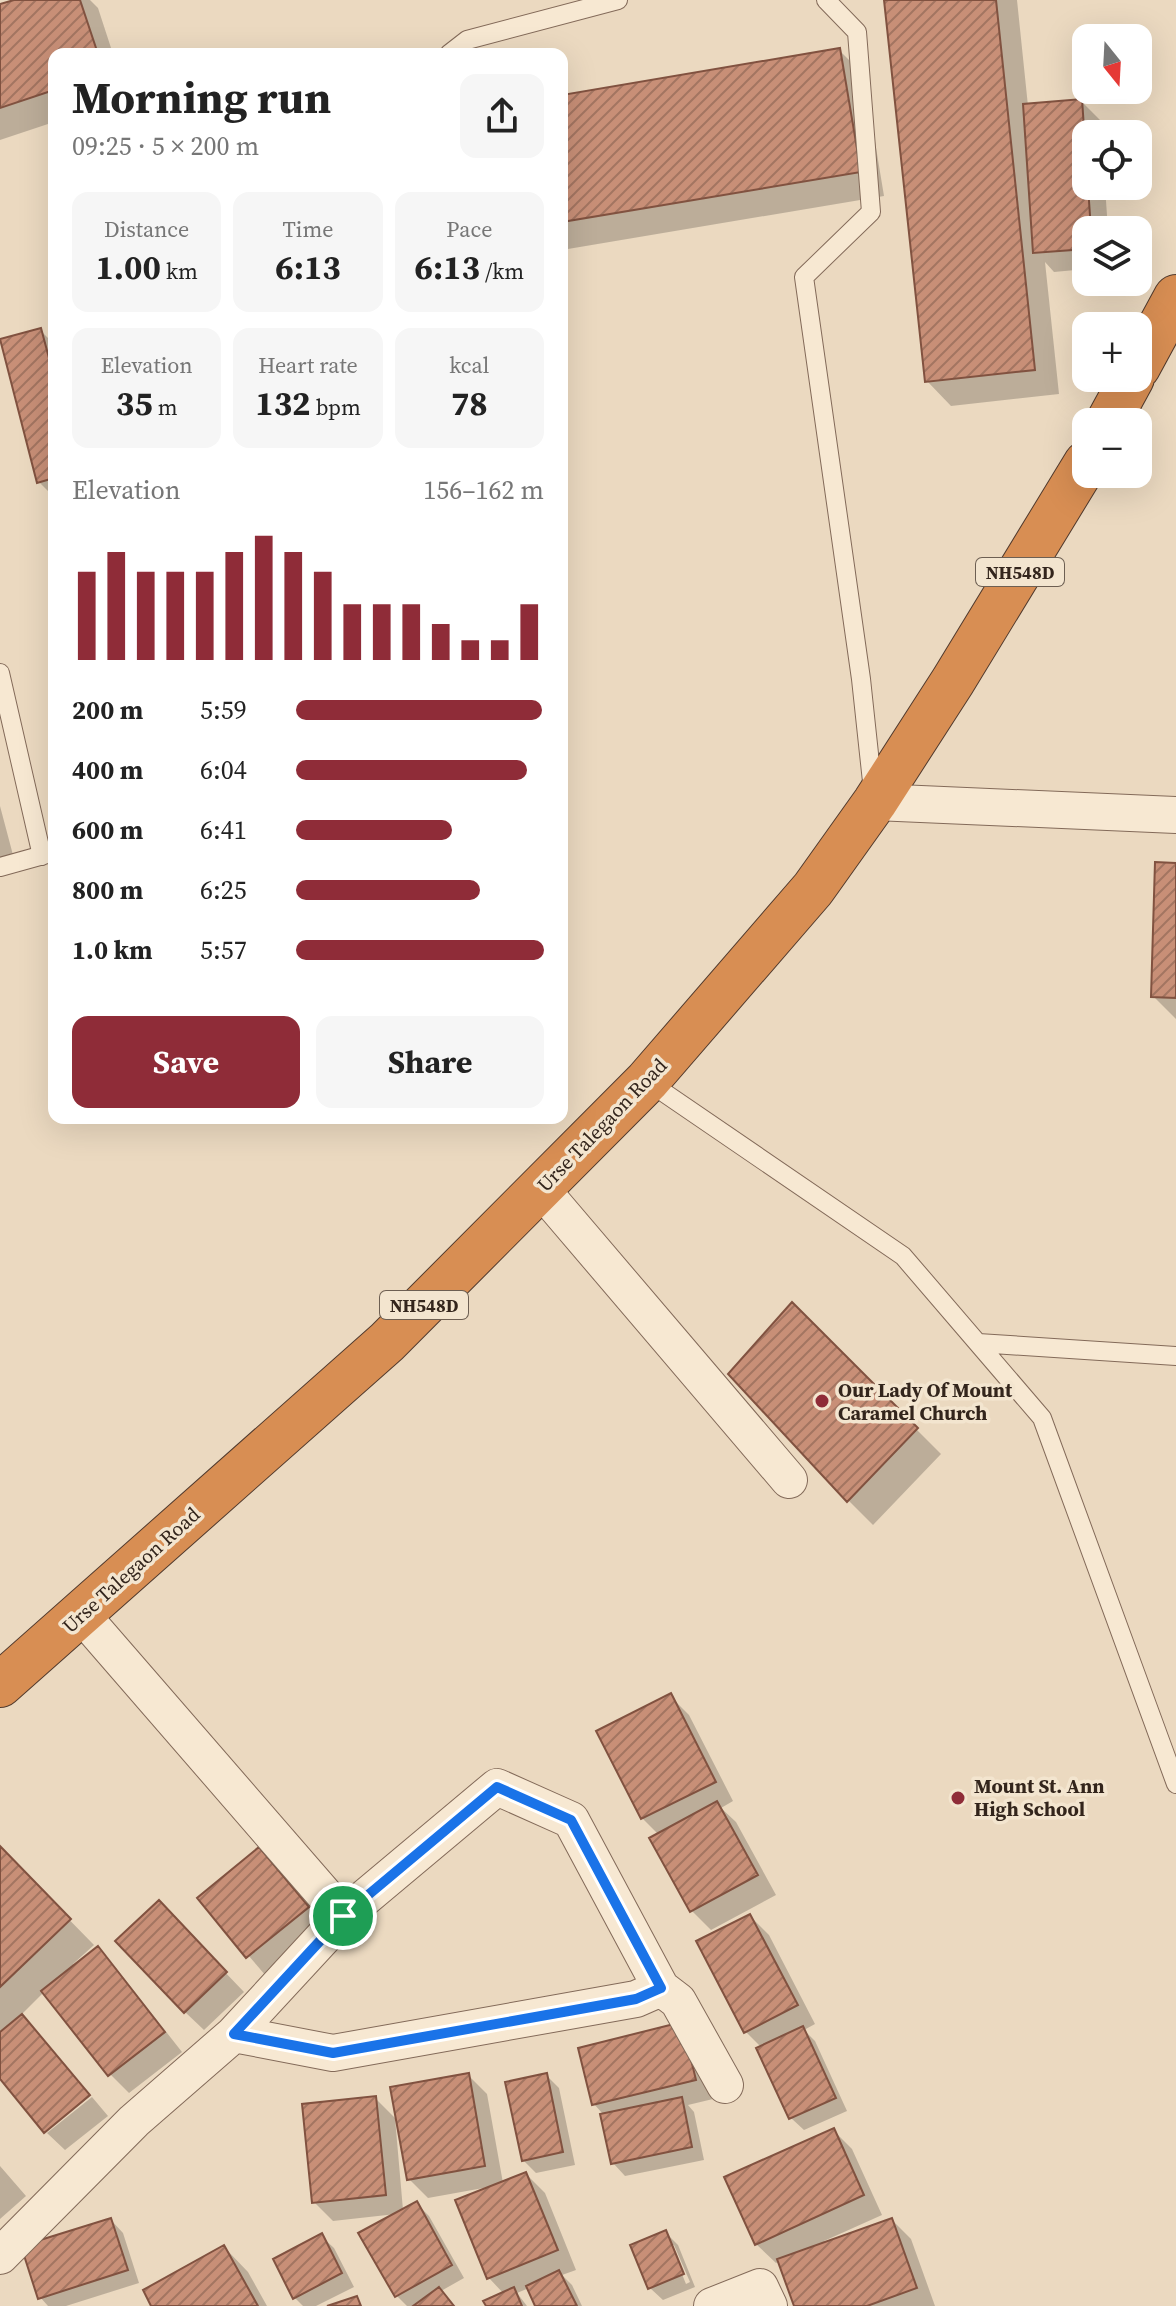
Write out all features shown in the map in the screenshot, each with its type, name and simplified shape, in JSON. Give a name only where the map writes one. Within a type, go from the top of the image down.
[{"type":"highway","points":[[1152,341],[1176,297]]},
{"type":"highway","name":"Urse Talegaon Road","points":[[0,1685],[387,1342],[647,1081],[813,889],[875,802],[1072,485]]},
{"type":"street","points":[[875,802],[1176,815]]},
{"type":"street","points":[[541,1189],[789,1480]]},
{"type":"street","points":[[81,1614],[343,1916]]},
{"type":"street","points":[[0,2256],[134,2121],[234,2034],[343,1916],[497,1787],[571,1820],[661,1988],[678,2001],[725,2085]]},
{"type":"street","points":[[234,2034],[333,2053],[636,1999],[661,1988]]},
{"type":"street","points":[[712,2306],[760,2287],[769,2306]]},
{"type":"lane","points":[[457,48],[467,40],[618,0]]},
{"type":"lane","points":[[826,0],[857,32],[871,212],[804,277],[861,679],[875,802]]},
{"type":"lane","points":[[0,673],[48,854],[0,867]]},
{"type":"lane","points":[[647,1081],[903,1256],[1042,1418],[1176,1784]]},
{"type":"lane","points":[[978,1343],[1176,1356]]},
{"type":"building","points":[[14,0],[80,0],[96,48],[48,48],[48,92],[0,108],[0,4]]},
{"type":"building","points":[[884,0],[996,0],[1035,370],[925,382]]},
{"type":"building","points":[[840,48],[861,172],[568,221],[568,94]]},
{"type":"building","points":[[1072,100],[1072,104],[1082,104],[1083,120],[1072,120],[1072,200],[1089,200],[1090,216],[1072,216],[1072,250],[1033,253],[1023,104]]},
{"type":"building","points":[[41,328],[48,354],[48,480],[37,483],[0,339]]},
{"type":"building","points":[[1155,862],[1176,863],[1176,998],[1151,997]]},
{"type":"building","name":"Our Lady Of Mount Caramel Church","points":[[792,1302],[918,1428],[847,1502],[728,1374]]},
{"type":"building","points":[[671,1693],[716,1782],[641,1819],[596,1731]]},
{"type":"building","points":[[717,1801],[758,1875],[690,1912],[649,1838]]},
{"type":"building","points":[[0,1846],[71,1919],[0,1987]]},
{"type":"building","points":[[259,1847],[309,1907],[246,1958],[197,1898]]},
{"type":"building","points":[[159,1900],[227,1972],[184,2013],[115,1941]]},
{"type":"building","points":[[750,1914],[798,2005],[744,2033],[696,1941]]},
{"type":"building","points":[[98,1946],[165,2032],[108,2076],[41,1991]]},
{"type":"building","points":[[22,2014],[90,2095],[44,2133],[0,2079],[0,2032]]},
{"type":"building","points":[[682,2022],[696,2080],[592,2105],[578,2048]]},
{"type":"building","points":[[803,2026],[836,2098],[789,2119],[756,2048]]},
{"type":"building","points":[[469,2073],[485,2166],[407,2180],[390,2087]]},
{"type":"building","points":[[547,2073],[563,2152],[522,2161],[505,2082]]},
{"type":"building","points":[[376,2096],[386,2195],[312,2203],[302,2104]]},
{"type":"building","points":[[682,2097],[692,2147],[611,2164],[600,2114]]},
{"type":"building","points":[[834,2128],[864,2195],[755,2245],[724,2177]]},
{"type":"building","points":[[526,2172],[558,2250],[487,2279],[455,2200]]},
{"type":"building","points":[[417,2201],[452,2265],[395,2297],[358,2233]]},
{"type":"building","points":[[111,2218],[128,2270],[38,2299],[21,2246]]},
{"type":"building","points":[[892,2218],[917,2288],[867,2306],[794,2306],[777,2259]]},
{"type":"building","points":[[666,2230],[684,2274],[648,2289],[630,2245]]},
{"type":"building","points":[[322,2233],[342,2273],[293,2299],[273,2259]]},
{"type":"building","points":[[224,2245],[258,2306],[151,2306],[143,2290]]},
{"type":"building","points":[[559,2270],[577,2306],[535,2306],[526,2286]]},
{"type":"building","points":[[439,2287],[454,2306],[413,2306]]},
{"type":"building","points":[[514,2287],[522,2306],[486,2306],[483,2301]]},
{"type":"building","points":[[357,2296],[361,2306],[327,2306]]},
{"type":"place","name":"Our Lady Of Mount Caramel Church","points":[[822,1401]]},
{"type":"place","name":"Mount St. Ann High School","points":[[958,1798]]},
{"type":"route","points":[[497,1787],[571,1820],[661,1988],[636,1999],[333,2053],[234,2034],[343,1916],[497,1787]]}]
